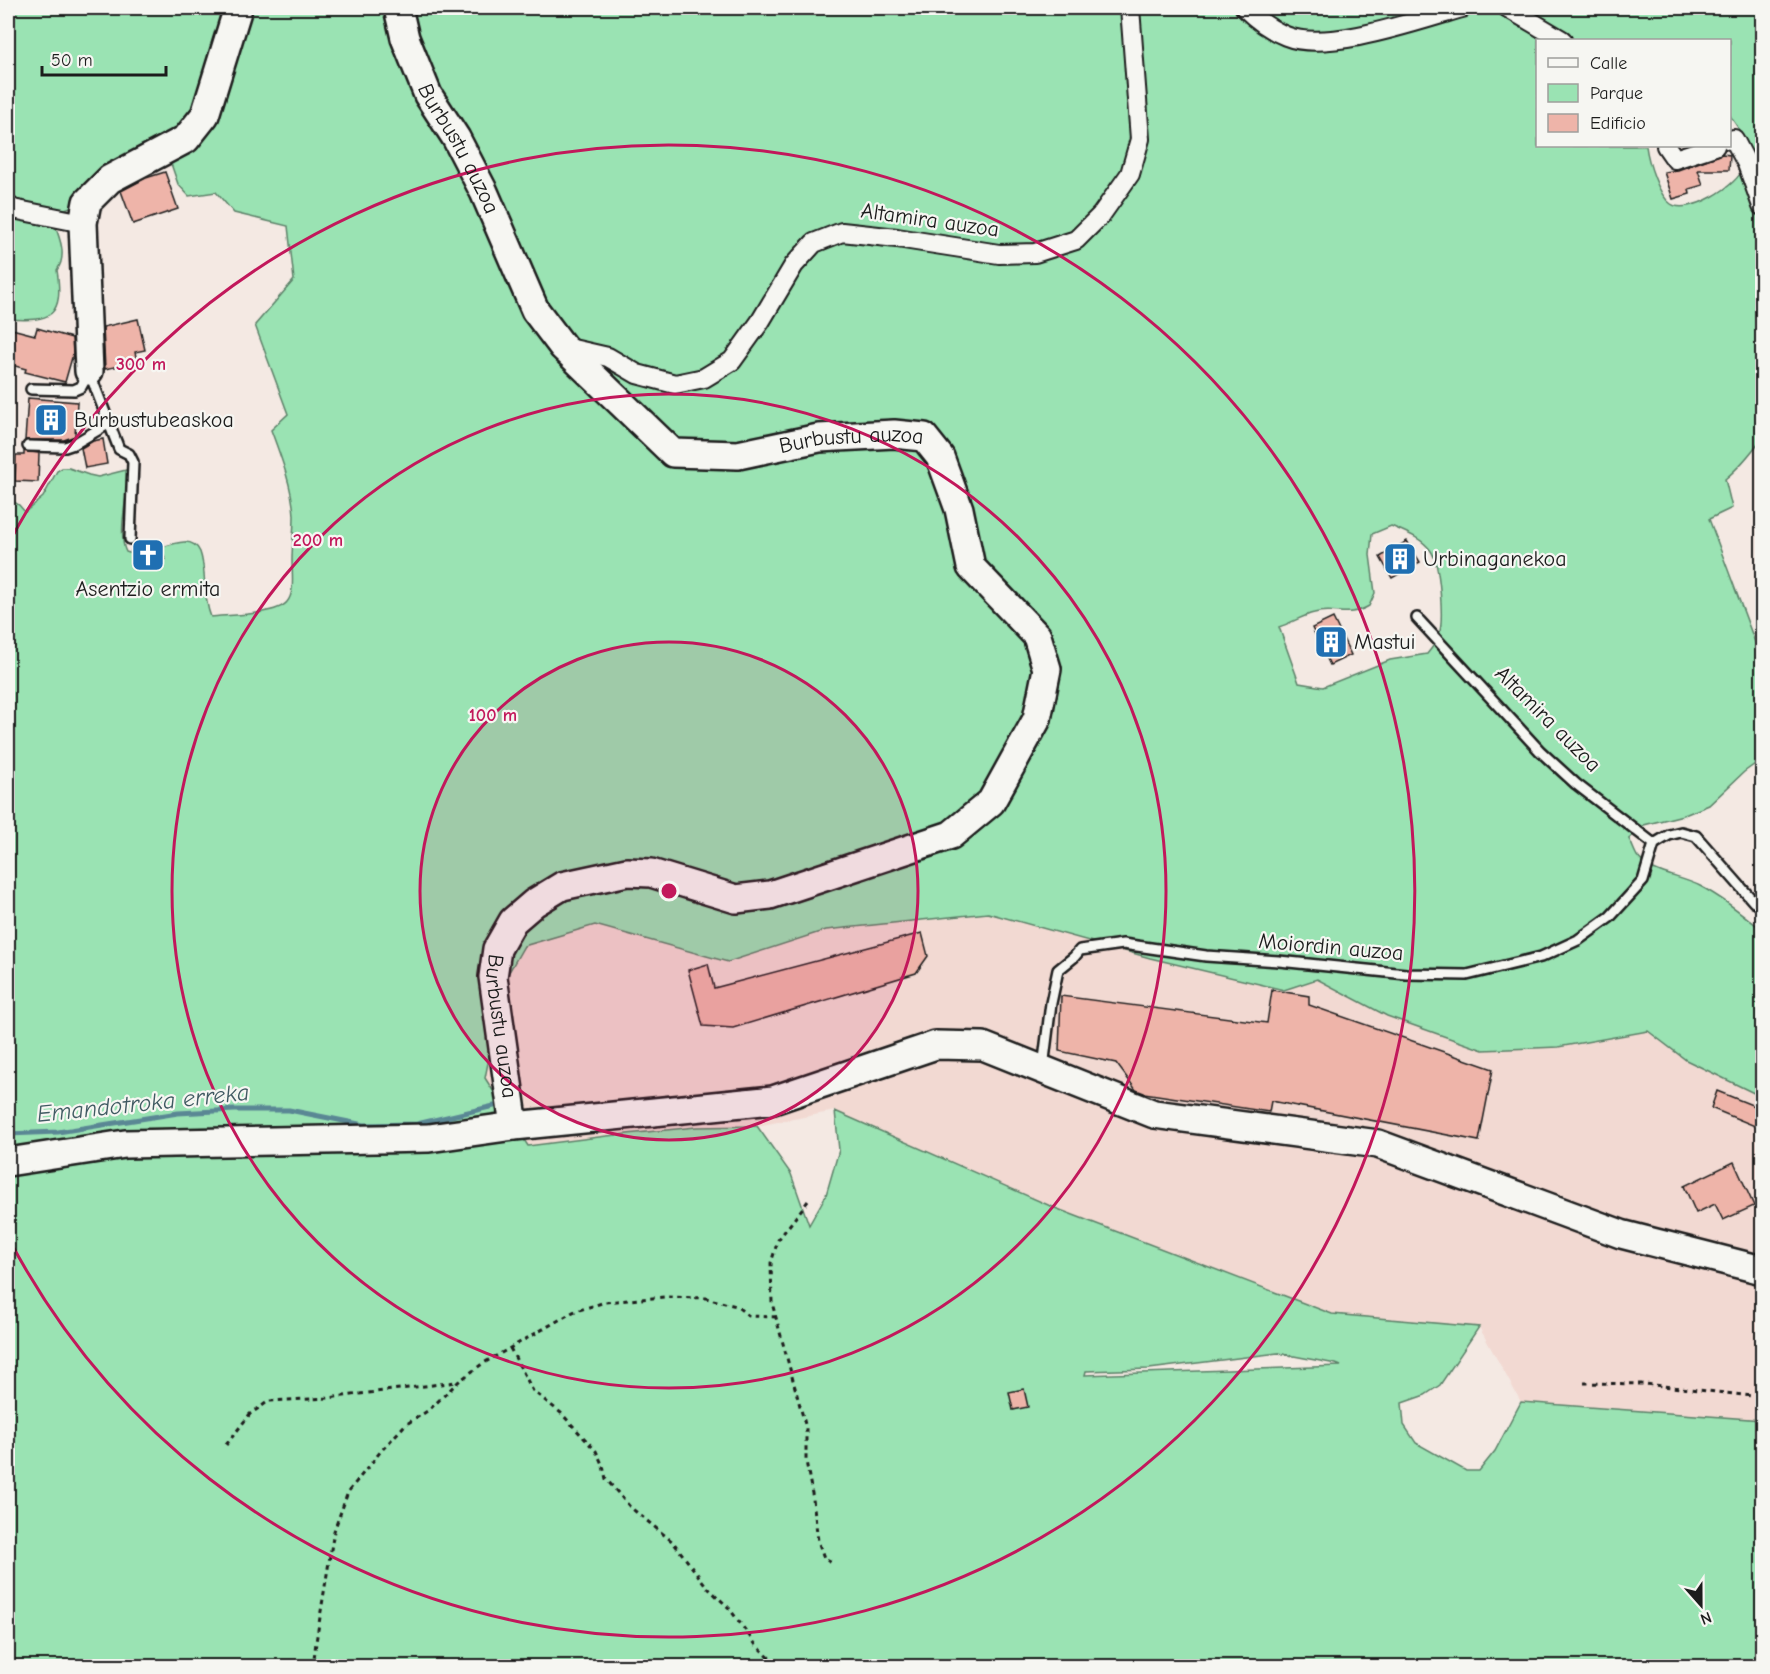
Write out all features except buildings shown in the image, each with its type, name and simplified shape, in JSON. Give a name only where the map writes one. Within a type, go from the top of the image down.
[{"type":"street","points":[[90,371],[83,224],[87,202],[110,179],[186,139],[205,115],[238,8]]},
{"type":"street","name":"Burbustu auzoa","points":[[398,8],[405,38],[428,95],[456,138],[484,192],[535,310],[562,347],[673,453],[738,455],[819,438],[894,434],[924,437],[940,457],[959,508],[972,567],[1037,636],[1047,669],[1036,719],[991,802],[951,835],[770,895],[736,899],[651,873],[627,872],[562,886],[534,903],[513,921],[497,949],[494,977],[514,1126]]},
{"type":"street","name":"Altamira auzoa","points":[[562,347],[608,357],[637,374],[675,384],[704,378],[732,361],[760,322],[794,265],[814,243],[842,232],[999,254],[1035,253],[1076,240],[1101,215],[1130,174],[1140,139],[1130,8]]},
{"type":"street","points":[[1245,8],[1287,37],[1316,42],[1362,36],[1462,8]]},
{"type":"street","points":[[1508,8],[1560,39]]},
{"type":"street","points":[[1731,140],[1734,139],[1747,164],[1762,207]]},
{"type":"street","points":[[1667,147],[1676,159],[1712,147]]},
{"type":"street","points":[[8,205],[13,209],[83,224]]},
{"type":"street","points":[[8,1162],[125,1144],[429,1138],[514,1126],[773,1100],[936,1045],[983,1046],[1154,1114],[1378,1144],[1621,1234],[1762,1270]]},
{"type":"lane","points":[[31,389],[74,390],[81,387],[90,371]]},
{"type":"lane","points":[[90,371],[119,449],[129,454],[133,462],[130,539]]},
{"type":"lane","points":[[28,446],[65,447],[108,424]]},
{"type":"lane","name":"Altamira auzoa","points":[[1417,618],[1548,758],[1576,784],[1654,844]]},
{"type":"lane","points":[[1654,844],[1669,835],[1681,832],[1696,836],[1754,902],[1762,906]]},
{"type":"lane","name":"Moiordin auzoa","points":[[1043,1071],[1051,1003],[1058,970],[1080,950],[1123,944],[1206,957],[1406,974],[1467,975],[1541,957],[1578,940],[1611,917],[1643,880],[1654,844]]},
{"type":"path","points":[[808,1201],[778,1240],[771,1263],[772,1303],[806,1428],[806,1461],[818,1541],[824,1558],[834,1563]]},
{"type":"path","points":[[317,1666],[314,1659],[316,1642],[334,1531],[348,1492],[405,1425],[429,1410],[458,1382],[482,1364],[573,1312],[605,1302],[664,1297],[706,1298],[736,1306],[749,1316],[777,1317]]},
{"type":"path","points":[[510,1348],[534,1390],[561,1413],[596,1451],[606,1479],[630,1507],[673,1542],[707,1587],[729,1608],[756,1645],[778,1666]]},
{"type":"path","points":[[226,1445],[250,1414],[269,1401],[328,1398],[458,1382]]},
{"type":"path","points":[[1584,1383],[1644,1384],[1762,1397]]},
{"type":"shaded area","points":[[988,913],[1284,990],[1317,979],[1387,1016],[1483,1050],[1558,1047],[1648,1031],[1686,1060],[1762,1097],[1762,1420],[1521,1402],[1479,1327],[1332,1314],[1055,1208],[835,1111],[757,1126],[528,1146],[485,1078],[504,981],[524,946],[595,925],[728,962],[826,930]]},
{"type":"green space","points":[[8,8],[1762,8],[1762,438],[1736,470],[1725,479],[1732,508],[1709,519],[1762,661],[1762,759],[1744,772],[1709,805],[1687,814],[1644,825],[1629,839],[1637,856],[1650,867],[1708,891],[1732,906],[1762,930],[1762,1097],[1686,1060],[1648,1031],[1558,1047],[1483,1050],[1387,1016],[1317,979],[1284,990],[1150,958],[988,913],[826,930],[728,962],[595,925],[524,946],[504,981],[485,1078],[528,1146],[696,1127],[757,1126],[791,1174],[809,1225],[826,1195],[839,1150],[835,1111],[1055,1208],[1332,1314],[1479,1327],[1440,1385],[1425,1395],[1402,1403],[1404,1425],[1416,1443],[1466,1471],[1479,1471],[1495,1451],[1521,1402],[1762,1420],[1762,1666],[8,1666],[8,498],[25,512],[43,497],[57,471],[62,468],[98,477],[130,469],[123,524],[126,552],[135,554],[177,543],[187,542],[195,545],[202,559],[206,601],[211,617],[263,612],[273,610],[287,602],[292,588],[293,504],[271,430],[288,414],[255,325],[294,280],[288,226],[234,213],[216,192],[189,196],[178,184],[167,152],[75,205],[51,215],[62,250],[57,270],[59,286],[56,307],[44,317],[23,320],[8,319]],"holes":[[[1391,526],[1418,539],[1427,546],[1434,558],[1440,592],[1441,617],[1437,640],[1427,654],[1390,660],[1323,687],[1299,683],[1279,627],[1314,613],[1354,612],[1369,606],[1375,593],[1370,555],[1372,534]],[[1278,1353],[1341,1366],[1085,1375],[1086,1371],[1149,1369]]]},
{"type":"waterway","name":"Emandotroka erreka","points":[[8,1134],[58,1132],[178,1113],[235,1110],[289,1110],[364,1125],[417,1124],[494,1106]]},
{"type":"place","name":"Burbustubeaskoa","points":[[51,420]]},
{"type":"place","name":"Asentzio ermita","points":[[148,555]]},
{"type":"place","name":"Urbinaganekoa","points":[[1400,559]]},
{"type":"place","name":"Mastui","points":[[1331,642]]}]
